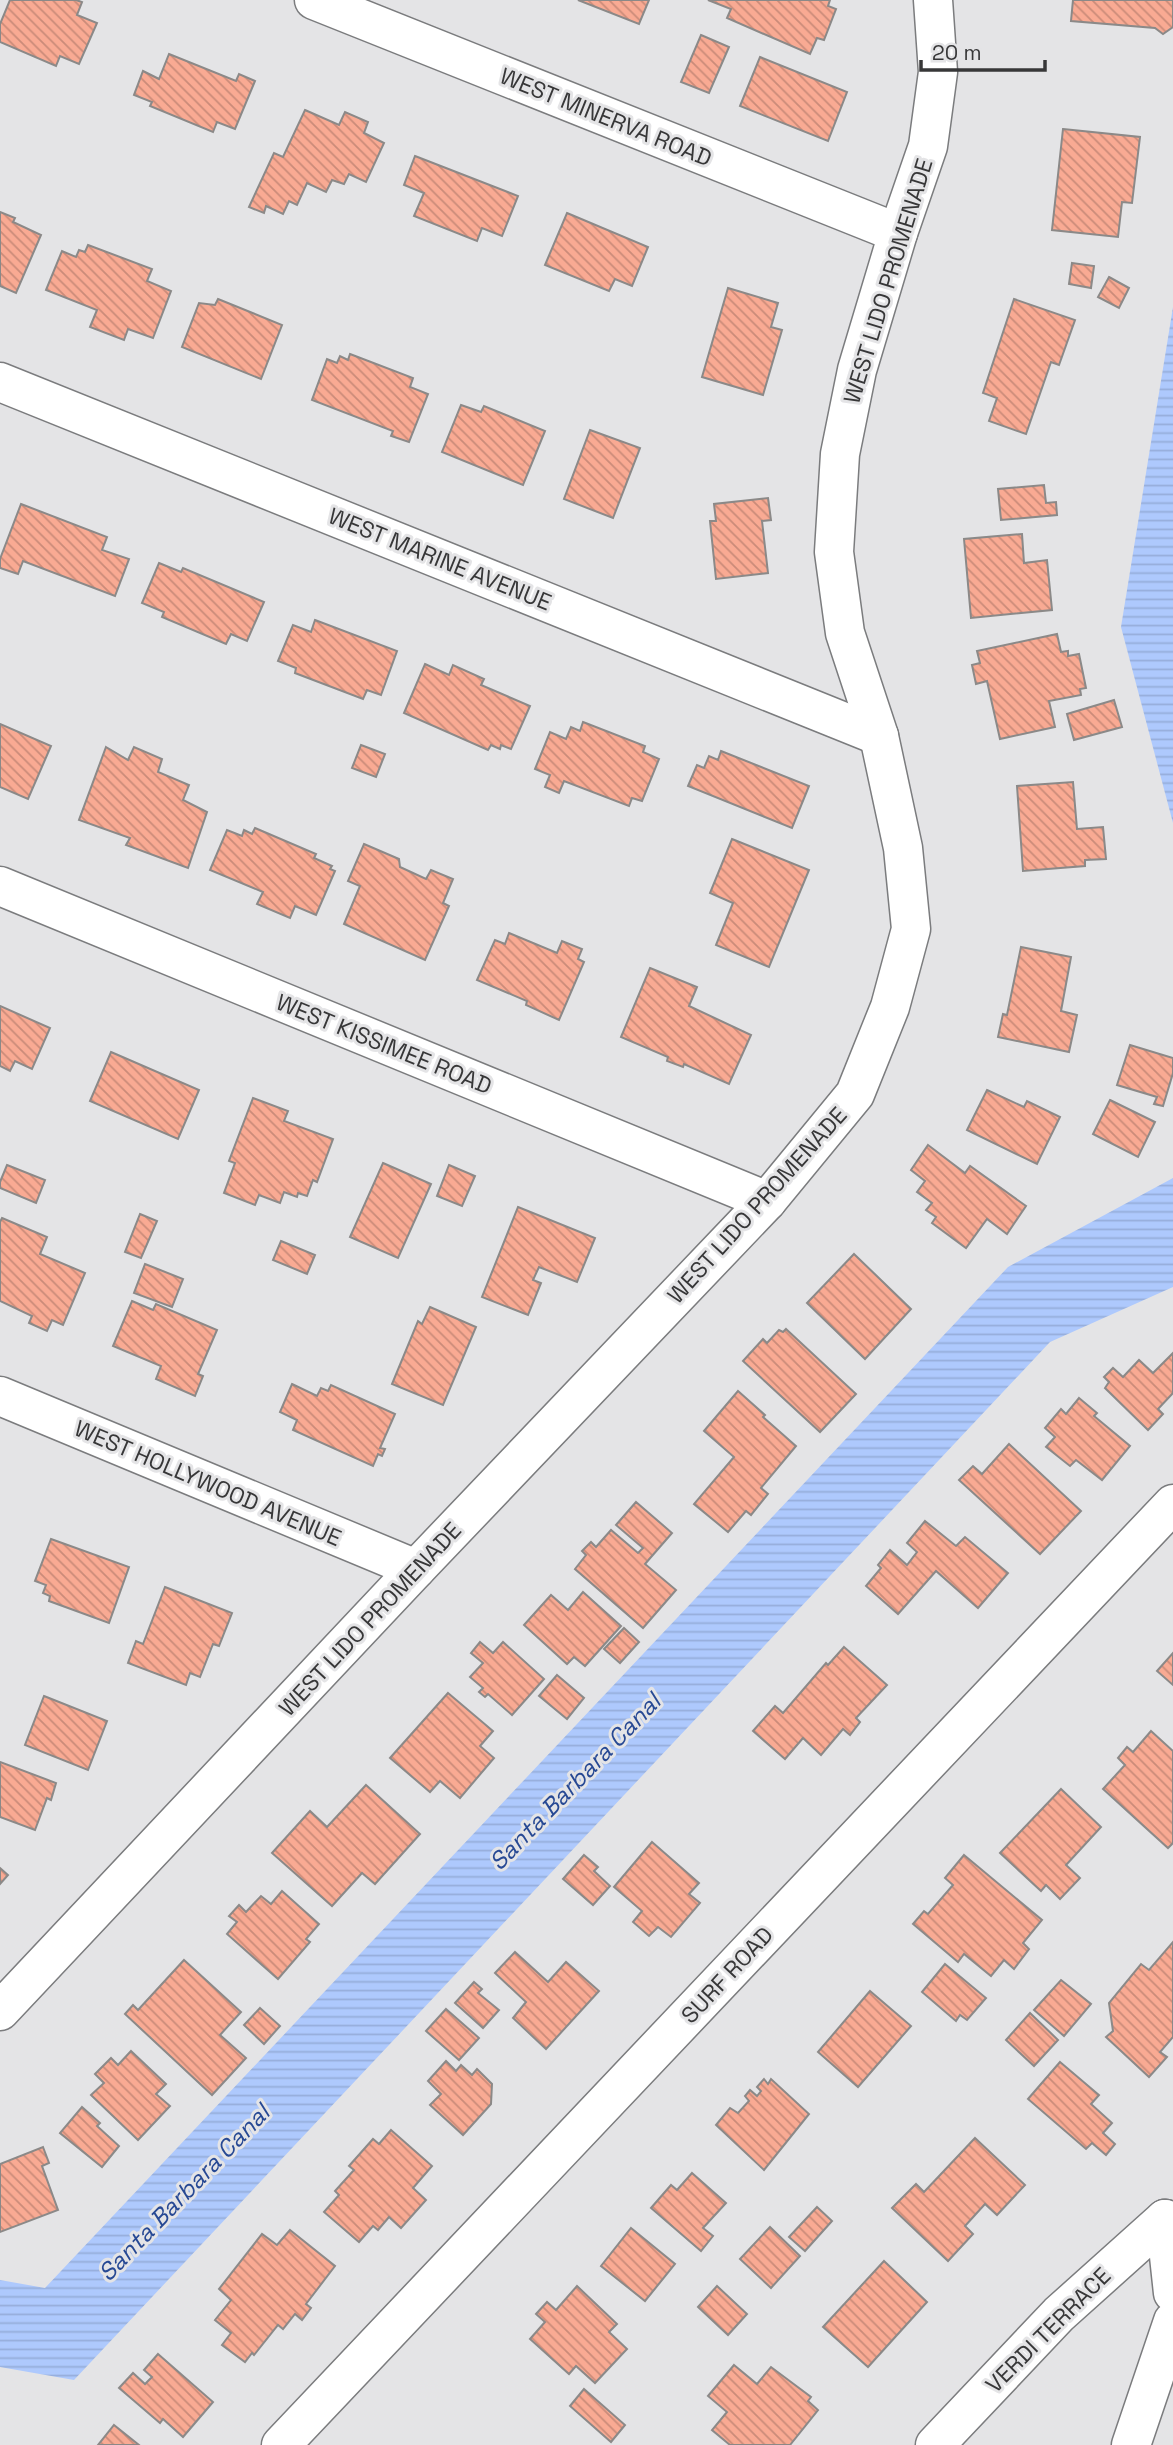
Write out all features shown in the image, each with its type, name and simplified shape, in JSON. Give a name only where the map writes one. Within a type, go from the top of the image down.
[{"type":"street","name":"WEST MINERVA ROAD","points":[[314,0],[898,233]]},
{"type":"street","name":"WEST LIDO PROMENADE","points":[[0,2011],[767,1201],[855,1094],[890,1007],[911,929],[903,848],[879,736],[845,633],[834,552],[841,454],[857,370],[898,233],[928,146],[938,72],[933,0]]},
{"type":"street","name":"WEST MARINE AVENUE","points":[[0,382],[879,736]]},
{"type":"street","name":"WEST KISSIMEE ROAD","points":[[0,886],[767,1201]]},
{"type":"street","name":"WEST HOLLYWOOD AVENUE","points":[[0,1396],[416,1569]]},
{"type":"street","name":"SURF ROAD","points":[[281,2445],[1173,1504]]},
{"type":"street","name":"VERDI TERRACE","points":[[935,2445],[1059,2314],[1165,2219],[1173,2293]]},
{"type":"street","points":[[1131,2445],[1173,2321]]},
{"type":"water","points":[[1173,307],[1173,823],[1121,627]]},
{"type":"water","name":"Santa Barbara Canal","points":[[1173,1178],[1173,1287],[1050,1342],[74,2380],[0,2367],[0,2280],[45,2288],[1008,1267]]},
{"type":"building","points":[[10,0],[82,2],[77,15],[97,23],[79,64],[60,56],[56,66],[0,42],[0,24]]},
{"type":"building","points":[[578,0],[649,0],[639,24]]},
{"type":"building","points":[[708,0],[830,0],[828,6],[836,9],[824,40],[817,38],[810,54],[727,18],[731,9]]},
{"type":"building","points":[[1073,0],[1173,0],[1173,27],[1163,34],[1155,28],[1071,21]]},
{"type":"building","points":[[701,35],[729,47],[709,93],[681,82]]},
{"type":"building","points":[[169,54],[236,81],[239,74],[255,81],[235,129],[217,122],[213,132],[150,106],[152,102],[134,95],[143,71],[159,79]]},
{"type":"building","points":[[760,57],[847,92],[828,141],[740,106]]},
{"type":"building","points":[[305,110],[339,125],[345,112],[368,122],[364,133],[384,143],[366,182],[349,174],[344,184],[332,180],[326,192],[307,183],[297,205],[289,201],[283,214],[266,206],[264,213],[249,207],[274,153],[283,157]]},
{"type":"building","points":[[1063,129],[1140,137],[1132,203],[1122,202],[1118,237],[1052,230]]},
{"type":"building","points":[[415,156],[518,196],[502,236],[482,228],[477,241],[414,216],[424,193],[404,185]]},
{"type":"building","points":[[0,212],[15,218],[13,222],[41,235],[16,293],[0,286]]},
{"type":"building","points":[[567,213],[648,247],[632,286],[615,279],[609,291],[545,265]]},
{"type":"building","points":[[88,245],[152,269],[147,281],[171,291],[153,338],[128,329],[124,340],[90,327],[97,310],[46,290],[62,251],[76,257],[79,250],[85,252]]},
{"type":"building","points":[[1072,263],[1094,266],[1091,288],[1069,284]]},
{"type":"building","points":[[1109,277],[1129,288],[1119,308],[1098,297]]},
{"type":"building","points":[[728,288],[778,303],[771,327],[782,330],[763,395],[702,377]]},
{"type":"building","points":[[218,299],[282,325],[261,379],[182,347],[199,303],[215,305]]},
{"type":"building","points":[[1014,299],[1075,320],[1059,365],[1051,362],[1026,434],[989,421],[997,398],[983,393]]},
{"type":"building","points":[[350,354],[413,378],[410,387],[428,394],[409,442],[391,436],[393,431],[312,400],[327,359],[337,363],[340,356],[348,360]]},
{"type":"building","points":[[461,405],[481,412],[484,406],[545,431],[523,485],[442,452]]},
{"type":"building","points":[[590,430],[640,448],[613,518],[564,499]]},
{"type":"building","points":[[1044,485],[1046,503],[1056,502],[1057,515],[1001,520],[998,489]]},
{"type":"building","points":[[768,498],[771,520],[762,521],[768,573],[716,579],[710,521],[716,521],[714,504]]},
{"type":"building","points":[[21,504],[107,537],[102,550],[129,559],[115,596],[23,561],[18,574],[0,568],[0,559]]},
{"type":"building","points":[[1022,534],[1024,563],[1047,560],[1052,610],[971,618],[964,539]]},
{"type":"building","points":[[159,563],[181,572],[183,568],[264,602],[247,641],[231,634],[226,644],[162,617],[164,612],[142,603]]},
{"type":"building","points":[[315,620],[397,651],[381,695],[367,690],[363,699],[295,673],[296,668],[278,661],[293,625],[311,632]]},
{"type":"building","points":[[1057,634],[1061,652],[1068,651],[1068,656],[1079,654],[1086,688],[1080,689],[1081,695],[1049,701],[1055,727],[1000,739],[987,681],[976,684],[972,665],[980,663],[977,651]]},
{"type":"building","points":[[425,664],[449,675],[453,665],[484,679],[481,685],[530,706],[511,749],[501,745],[500,749],[491,745],[488,750],[404,713]]},
{"type":"building","points":[[1114,700],[1122,727],[1074,740],[1067,714]]},
{"type":"building","points":[[583,722],[645,746],[643,752],[659,759],[642,801],[632,798],[629,806],[564,781],[559,793],[545,787],[550,775],[535,769],[550,732],[566,739],[571,727],[580,731]]},
{"type":"building","points":[[0,724],[51,746],[28,799],[0,787]]},
{"type":"building","points":[[361,745],[385,754],[376,777],[352,768]]},
{"type":"building","points":[[106,747],[128,760],[134,747],[162,759],[158,772],[189,785],[183,800],[207,812],[188,868],[126,845],[130,838],[79,820]]},
{"type":"building","points":[[721,751],[809,786],[792,828],[688,786],[697,765],[704,768],[709,756],[718,760]]},
{"type":"building","points":[[1073,782],[1077,829],[1103,827],[1106,859],[1085,860],[1085,866],[1023,871],[1017,786]]},
{"type":"building","points":[[255,828],[316,854],[314,858],[332,866],[330,869],[335,871],[316,915],[295,906],[290,918],[257,904],[263,892],[210,870],[227,830],[242,836],[244,830],[252,834]]},
{"type":"building","points":[[732,839],[809,870],[769,967],[716,945],[733,903],[710,893]]},
{"type":"building","points":[[364,844],[399,859],[400,867],[426,879],[431,870],[453,879],[443,903],[449,906],[425,960],[344,924],[360,886],[348,881]]},
{"type":"building","points":[[509,933],[557,953],[562,941],[582,949],[578,959],[584,962],[559,1020],[526,1005],[527,1001],[477,980],[495,940],[505,944]]},
{"type":"building","points":[[1021,947],[1071,957],[1061,1011],[1077,1015],[1069,1052],[998,1037],[1003,1014],[1007,1015]]},
{"type":"building","points":[[650,968],[697,987],[689,1006],[751,1035],[729,1084],[684,1064],[683,1067],[667,1061],[668,1057],[621,1037]]},
{"type":"building","points":[[0,1006],[50,1028],[32,1069],[15,1061],[10,1071],[0,1066]]},
{"type":"building","points":[[1130,1045],[1173,1058],[1173,1073],[1163,1106],[1154,1104],[1157,1097],[1117,1085]]},
{"type":"building","points":[[111,1052],[199,1090],[178,1139],[90,1101]]},
{"type":"building","points":[[987,1090],[1024,1107],[1027,1101],[1060,1117],[1037,1164],[967,1130]]},
{"type":"building","points":[[253,1098],[288,1111],[284,1121],[333,1139],[317,1182],[313,1180],[307,1196],[298,1193],[297,1197],[284,1192],[280,1203],[259,1195],[255,1205],[224,1193],[235,1163],[229,1161]]},
{"type":"building","points":[[1110,1100],[1155,1122],[1138,1157],[1093,1134]]},
{"type":"building","points":[[928,1145],[965,1173],[970,1166],[1026,1206],[1007,1234],[987,1219],[966,1248],[932,1223],[936,1217],[926,1210],[932,1203],[917,1192],[925,1181],[911,1170]]},
{"type":"building","points":[[383,1163],[431,1184],[398,1258],[350,1237]]},
{"type":"building","points":[[7,1165],[45,1180],[36,1203],[0,1188]]},
{"type":"building","points":[[449,1165],[475,1176],[462,1206],[437,1196]]},
{"type":"building","points":[[518,1207],[595,1238],[577,1282],[539,1267],[533,1280],[541,1283],[528,1315],[482,1297]]},
{"type":"building","points":[[140,1214],[157,1221],[141,1258],[125,1252]]},
{"type":"building","points":[[2,1218],[47,1237],[40,1254],[85,1273],[63,1325],[52,1320],[47,1331],[29,1323],[32,1316],[0,1301]]},
{"type":"building","points":[[281,1241],[315,1255],[307,1274],[273,1260]]},
{"type":"building","points":[[854,1254],[911,1309],[865,1359],[807,1303]]},
{"type":"building","points":[[145,1264],[183,1279],[172,1307],[134,1293]]},
{"type":"building","points":[[132,1301],[153,1310],[156,1304],[217,1330],[198,1374],[203,1376],[195,1396],[156,1379],[161,1366],[113,1346]]},
{"type":"building","points":[[430,1307],[476,1327],[443,1405],[392,1384],[418,1321],[422,1324]]},
{"type":"building","points":[[786,1329],[856,1394],[820,1432],[743,1361],[763,1339],[767,1343],[779,1330],[783,1332]]},
{"type":"building","points":[[1173,1353],[1173,1393],[1158,1409],[1163,1414],[1148,1430],[1105,1388],[1109,1382],[1104,1377],[1113,1368],[1123,1377],[1139,1360],[1153,1373]]},
{"type":"building","points":[[292,1384],[317,1396],[321,1388],[328,1391],[331,1385],[395,1414],[380,1448],[385,1449],[382,1456],[378,1454],[373,1466],[293,1430],[297,1420],[280,1412]]},
{"type":"building","points":[[738,1391],[796,1446],[761,1488],[768,1494],[751,1515],[746,1511],[728,1532],[694,1504],[734,1457],[704,1431]]},
{"type":"building","points":[[1079,1398],[1097,1413],[1094,1416],[1130,1446],[1102,1480],[1076,1460],[1070,1466],[1046,1447],[1055,1437],[1045,1428],[1061,1409],[1066,1414]]},
{"type":"building","points":[[1009,1444],[1081,1511],[1040,1554],[959,1480],[973,1466],[982,1474]]},
{"type":"building","points":[[636,1502],[672,1533],[645,1564],[676,1590],[643,1628],[575,1569],[586,1555],[582,1551],[591,1542],[596,1547],[611,1530],[638,1553],[643,1548],[616,1525]]},
{"type":"building","points":[[925,1521],[956,1546],[965,1537],[1008,1573],[978,1608],[936,1571],[898,1614],[866,1586],[881,1568],[878,1565],[890,1550],[907,1565],[917,1552],[907,1543]]},
{"type":"building","points":[[51,1539],[129,1567],[109,1623],[49,1601],[50,1596],[43,1593],[46,1585],[35,1581]]},
{"type":"building","points":[[165,1587],[232,1613],[219,1646],[213,1644],[200,1677],[190,1673],[186,1685],[128,1663],[136,1641],[143,1644]]},
{"type":"building","points":[[583,1592],[621,1626],[585,1666],[574,1657],[567,1664],[524,1625],[551,1595],[568,1610]]},
{"type":"building","points":[[624,1628],[639,1642],[620,1663],[604,1649]]},
{"type":"building","points":[[480,1642],[493,1653],[503,1642],[544,1679],[512,1715],[488,1694],[485,1697],[479,1692],[483,1688],[470,1677],[483,1663],[471,1653]]},
{"type":"building","points":[[844,1647],[887,1685],[856,1718],[860,1722],[850,1735],[843,1729],[821,1755],[803,1738],[785,1759],[753,1731],[775,1706],[783,1713],[826,1663],[828,1665]]},
{"type":"building","points":[[1173,1653],[1173,1685],[1157,1671]]},
{"type":"building","points":[[557,1675],[584,1698],[567,1719],[539,1696]]},
{"type":"building","points":[[448,1693],[493,1731],[480,1746],[494,1758],[460,1798],[440,1781],[430,1792],[390,1758]]},
{"type":"building","points":[[44,1696],[107,1721],[88,1770],[25,1745]]},
{"type":"building","points":[[1151,1731],[1173,1751],[1173,1843],[1168,1848],[1103,1789],[1125,1765],[1118,1758],[1127,1747],[1133,1752]]},
{"type":"building","points":[[0,1762],[56,1783],[51,1800],[47,1798],[35,1830],[0,1817]]},
{"type":"building","points":[[366,1785],[420,1834],[375,1884],[362,1873],[332,1906],[272,1853],[310,1811],[327,1827]]},
{"type":"building","points":[[1061,1789],[1101,1827],[1066,1865],[1080,1878],[1060,1899],[1046,1885],[1041,1891],[1000,1853]]},
{"type":"building","points":[[652,1842],[699,1883],[689,1894],[700,1903],[671,1937],[658,1927],[649,1936],[633,1922],[642,1911],[614,1887]]},
{"type":"building","points":[[584,1855],[598,1867],[594,1871],[610,1886],[593,1905],[563,1879]]},
{"type":"building","points":[[964,1855],[1042,1920],[1023,1943],[1029,1949],[1014,1969],[1004,1960],[991,1976],[964,1954],[958,1962],[913,1924],[924,1911],[928,1914],[953,1885],[945,1878]]},
{"type":"building","points":[[0,1868],[8,1875],[0,1884]]},
{"type":"building","points":[[282,1891],[319,1924],[306,1939],[310,1942],[278,1979],[227,1934],[237,1922],[229,1916],[239,1905],[246,1912],[261,1896],[271,1904]]},
{"type":"building","points":[[1173,1942],[1173,2037],[1160,2052],[1167,2057],[1149,2077],[1106,2037],[1113,2031],[1109,2003],[1141,1964],[1149,1970]]},
{"type":"building","points":[[515,1952],[548,1982],[566,1962],[599,1991],[546,2049],[513,2018],[526,2002],[495,1973]]},
{"type":"building","points":[[184,1960],[241,2012],[220,2035],[246,2058],[212,2095],[125,2014],[133,2005],[138,2010]]},
{"type":"building","points":[[945,1964],[986,1998],[967,2020],[960,2015],[956,2021],[922,1992]]},
{"type":"building","points":[[1061,1980],[1091,2004],[1064,2036],[1034,2010]]},
{"type":"building","points":[[474,1982],[482,1989],[478,1993],[499,2010],[483,2028],[455,2003]]},
{"type":"building","points":[[870,1991],[911,2026],[858,2087],[818,2052]]},
{"type":"building","points":[[260,2008],[280,2026],[264,2044],[244,2025]]},
{"type":"building","points":[[446,2009],[479,2038],[459,2060],[426,2031]]},
{"type":"building","points":[[1030,2013],[1058,2040],[1034,2066],[1006,2040]]},
{"type":"building","points":[[131,2051],[166,2084],[156,2094],[170,2106],[138,2140],[91,2095],[104,2083],[95,2074],[111,2058],[118,2065]]},
{"type":"building","points":[[446,2061],[456,2071],[461,2065],[472,2075],[477,2069],[492,2084],[491,2104],[463,2135],[430,2105],[441,2094],[428,2081]]},
{"type":"building","points":[[1060,2062],[1099,2095],[1091,2104],[1112,2123],[1103,2133],[1115,2144],[1106,2155],[1092,2143],[1086,2149],[1028,2099]]},
{"type":"building","points":[[764,2079],[768,2084],[771,2079],[809,2114],[764,2170],[716,2125],[730,2108],[738,2113],[749,2101],[745,2096],[750,2090],[757,2096],[761,2091],[757,2087]]},
{"type":"building","points":[[82,2107],[100,2123],[97,2126],[119,2146],[102,2167],[60,2133]]},
{"type":"building","points":[[391,2130],[432,2166],[413,2188],[426,2200],[401,2228],[389,2217],[378,2230],[373,2226],[359,2242],[324,2212],[339,2195],[335,2191],[354,2170],[349,2166],[373,2139],[379,2144]]},
{"type":"building","points":[[975,2138],[1025,2185],[997,2215],[985,2204],[965,2226],[973,2234],[948,2261],[892,2208],[916,2184],[924,2192]]},
{"type":"building","points":[[43,2147],[49,2163],[42,2166],[58,2210],[0,2232],[0,2164]]},
{"type":"building","points":[[692,2173],[726,2203],[703,2228],[713,2236],[701,2251],[651,2208],[671,2185],[677,2190]]},
{"type":"building","points":[[817,2207],[832,2221],[805,2251],[789,2237]]},
{"type":"building","points":[[770,2227],[800,2256],[771,2288],[740,2259]]},
{"type":"building","points":[[631,2228],[675,2264],[645,2301],[601,2266]]},
{"type":"building","points":[[290,2230],[335,2266],[306,2304],[311,2308],[302,2320],[295,2314],[283,2329],[278,2325],[245,2362],[222,2345],[231,2333],[215,2320],[231,2300],[219,2289],[262,2234],[277,2245]]},
{"type":"building","points":[[884,2261],[927,2302],[868,2367],[823,2327]]},
{"type":"building","points":[[577,2286],[617,2324],[609,2332],[627,2349],[595,2383],[576,2366],[569,2374],[530,2339],[545,2322],[536,2314],[547,2302],[556,2310]]},
{"type":"building","points":[[717,2286],[747,2314],[728,2335],[698,2307]]},
{"type":"building","points":[[158,2354],[213,2402],[183,2437],[163,2419],[160,2423],[119,2388],[133,2373],[145,2384],[152,2377],[144,2370]]},
{"type":"building","points":[[734,2365],[757,2384],[771,2367],[811,2397],[808,2401],[818,2410],[790,2445],[730,2445],[712,2430],[727,2412],[708,2396]]},
{"type":"building","points":[[584,2389],[625,2425],[611,2442],[570,2406]]},
{"type":"building","points":[[114,2425],[139,2445],[98,2445]]}]
